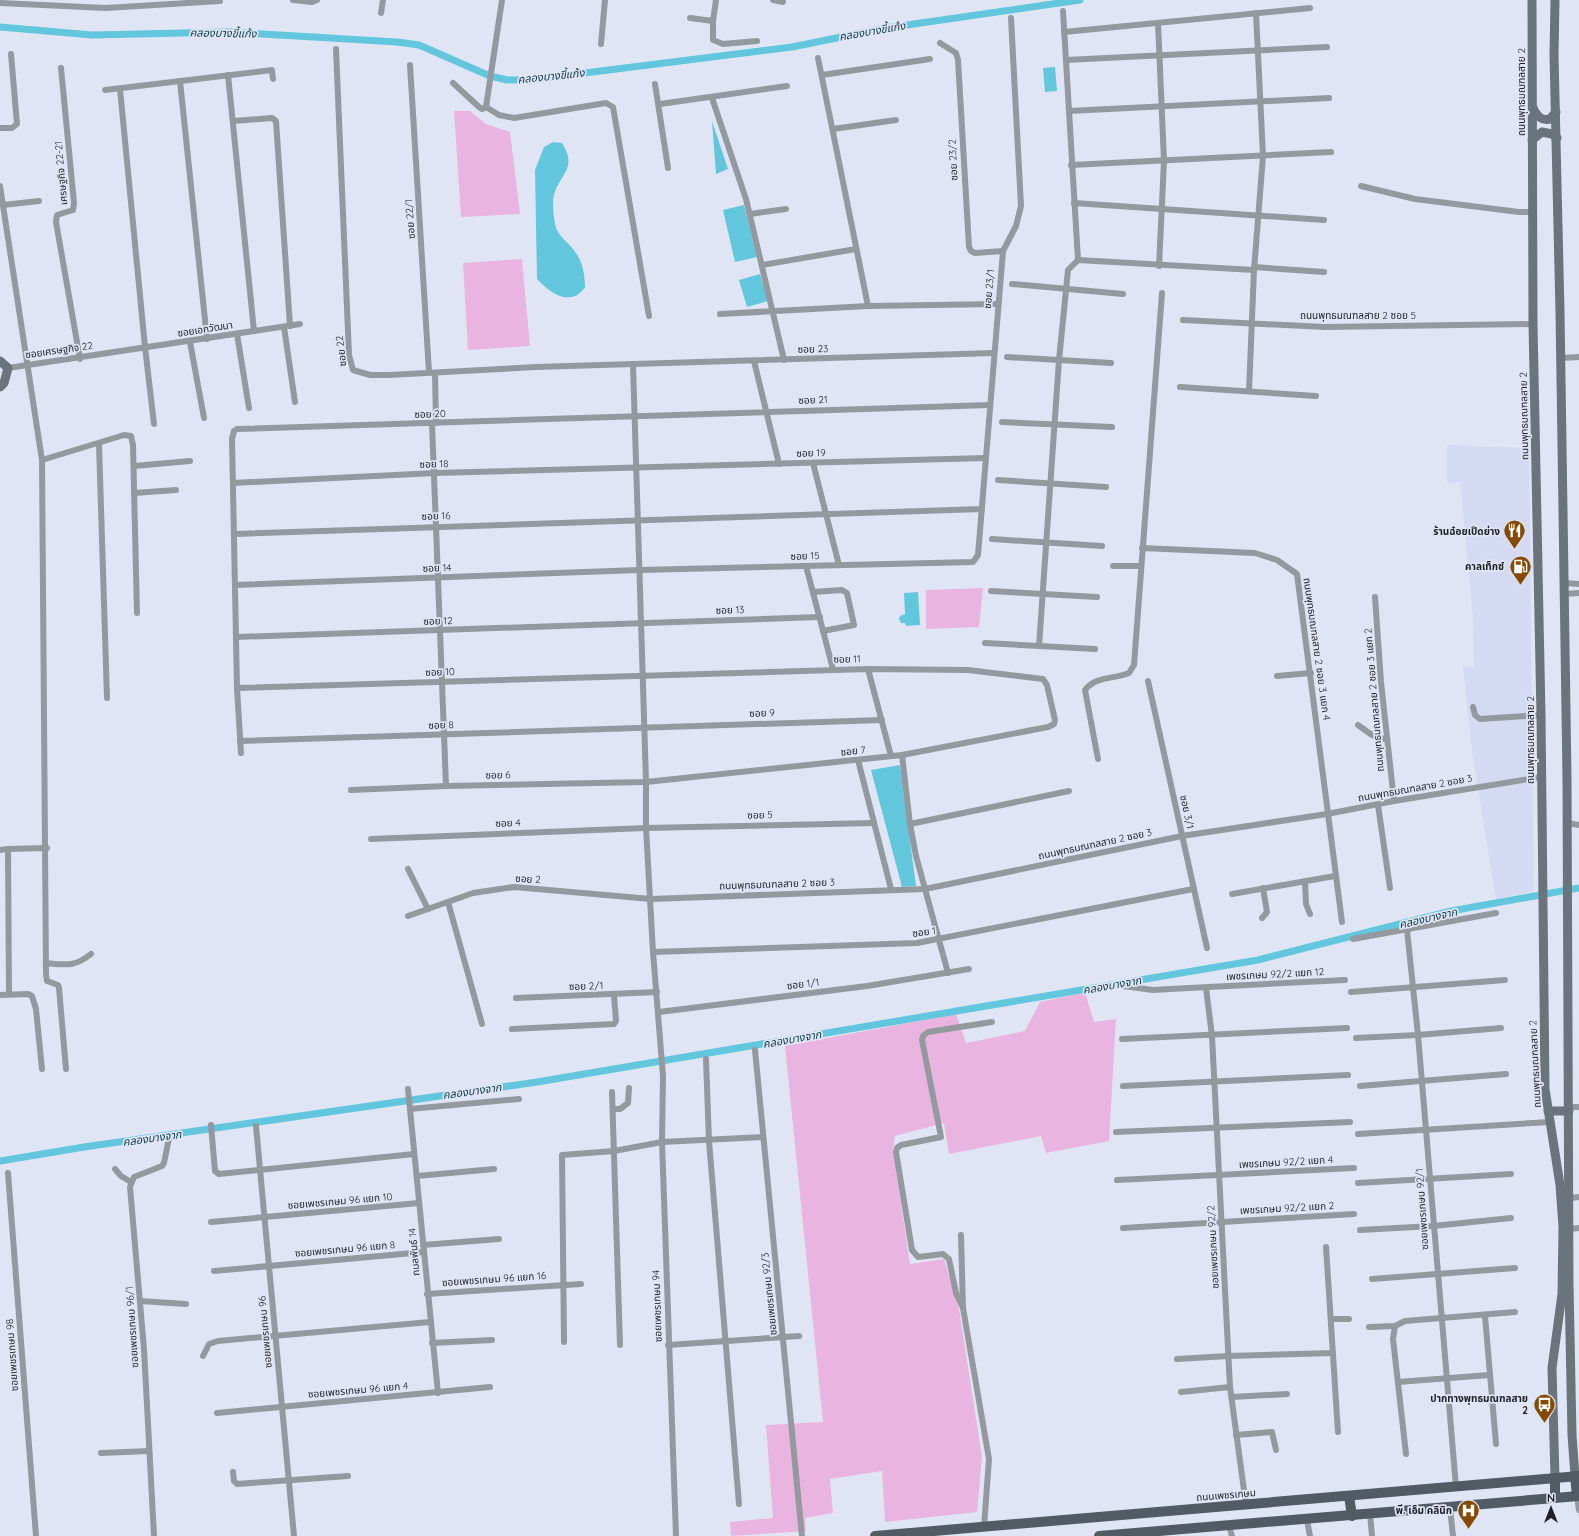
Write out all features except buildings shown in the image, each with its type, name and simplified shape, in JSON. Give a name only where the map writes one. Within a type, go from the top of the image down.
[{"type":"main road","name":"ถนนพุทธมณฑลสาย 2","points":[[1532,0],[1533,324],[1541,715],[1545,1082],[1559,1179],[1563,1227],[1562,1294],[1552,1368],[1554,1478]]},
{"type":"main road","points":[[1099,1536],[1231,1531],[1307,1520],[1578,1496],[1571,1386],[1575,1229],[1567,1056],[1567,823],[1555,0]]},
{"type":"main road","points":[[1533,108],[1537,116],[1544,119],[1550,119],[1556,112]]},
{"type":"main road","points":[[1532,140],[1542,132],[1552,134],[1556,138]]},
{"type":"main road","points":[[0,361],[8,368],[4,383],[0,387]]},
{"type":"main road","points":[[1548,1111],[1569,1109]]},
{"type":"main road","name":"ถนนเพชรเกษม","points":[[875,1536],[1577,1476]]},
{"type":"main road","points":[[1554,1478],[1555,1498]]},
{"type":"main road","points":[[1349,1496],[1352,1516]]},
{"type":"street","points":[[293,0],[312,2],[317,0]]},
{"type":"street","points":[[381,13],[383,0]]},
{"type":"street","points":[[486,107],[502,0]]},
{"type":"street","points":[[601,44],[605,0]]},
{"type":"street","points":[[716,0],[712,38],[715,42],[724,44],[756,41]]},
{"type":"street","points":[[774,0],[783,2]]},
{"type":"street","points":[[0,3],[106,8],[158,2],[220,1]]},
{"type":"street","points":[[1064,32],[1310,8]]},
{"type":"street","points":[[1038,646],[1045,543],[1056,425],[1059,360],[1066,288],[1068,270],[1078,260],[1063,11]]},
{"type":"street","points":[[1249,391],[1254,269],[1263,156],[1256,13]]},
{"type":"street","points":[[690,18],[713,22]]},
{"type":"street","name":"ซอย 23/1","points":[[973,562],[978,555],[1003,250],[1016,226],[1021,206],[1011,18]]},
{"type":"street","points":[[1158,23],[1164,161],[1159,266]]},
{"type":"street","name":"ซอย 23/2","points":[[940,43],[956,53],[958,60],[968,247],[971,252],[1003,250]]},
{"type":"street","points":[[1066,60],[1327,47]]},
{"type":"street","name":"ซอย 22","points":[[336,49],[350,364],[353,370],[370,374],[633,365]]},
{"type":"street","points":[[0,128],[12,128],[17,124],[11,54]]},
{"type":"street","points":[[818,58],[868,306]]},
{"type":"street","points":[[822,75],[930,59]]},
{"type":"street","name":"ซอย 22/1","points":[[410,64],[432,372],[439,631],[446,786]]},
{"type":"street","name":"เศรษฐกิจ 22-21","points":[[61,68],[74,203],[73,210],[57,215],[56,222],[80,359]]},
{"type":"street","points":[[105,90],[272,70],[273,79]]},
{"type":"street","points":[[228,75],[254,331]]},
{"type":"street","points":[[180,81],[207,339]]},
{"type":"street","points":[[454,83],[482,109],[486,107],[499,115],[514,118],[606,103],[612,108],[649,316]]},
{"type":"street","points":[[655,84],[660,104],[668,168]]},
{"type":"street","points":[[660,104],[712,98],[787,86]]},
{"type":"street","points":[[120,89],[154,424]]},
{"type":"street","points":[[712,98],[750,214],[784,360]]},
{"type":"street","points":[[1069,110],[1329,98]]},
{"type":"street","points":[[233,122],[272,118],[276,121],[287,326],[295,402]]},
{"type":"street","points":[[833,129],[896,120]]},
{"type":"street","points":[[1072,165],[1331,152]]},
{"type":"street","points":[[0,186],[3,205],[3,234],[42,460],[46,963],[47,981],[58,985],[59,988],[66,1070]]},
{"type":"street","points":[[1361,186],[1416,199],[1520,212],[1532,212]]},
{"type":"street","points":[[3,205],[40,201]]},
{"type":"street","points":[[1074,204],[1324,220]]},
{"type":"street","points":[[750,214],[786,209]]},
{"type":"street","points":[[762,265],[856,249]]},
{"type":"street","points":[[1078,260],[1159,266],[1324,272]]},
{"type":"street","points":[[1012,284],[1123,294]]},
{"type":"street","points":[[1098,759],[1084,690],[1101,680],[1112,676],[1126,674],[1133,669],[1162,292]]},
{"type":"street","points":[[720,314],[868,306],[998,304]]},
{"type":"street","name":"ถนนพุทธมณฑลสาย 2 ซอย 5","points":[[1183,320],[1325,327],[1533,324]]},
{"type":"street","name":"ซอยเอกวัฒนา","points":[[112,353],[300,324]]},
{"type":"street","points":[[237,334],[249,408]]},
{"type":"street","points":[[190,342],[204,418]]},
{"type":"street","name":"ซอยเศรษฐกิจ 22","points":[[8,368],[80,359],[112,353]]},
{"type":"street","name":"ซอย 23","points":[[633,365],[994,353]]},
{"type":"street","points":[[1007,357],[1112,363]]},
{"type":"street","points":[[1560,358],[1579,357]]},
{"type":"street","points":[[754,361],[780,464]]},
{"type":"street","name":"ซอยเพชรเกษม 94","points":[[633,365],[636,416],[646,828],[653,952],[663,1076],[662,1142],[668,1346],[676,1536]]},
{"type":"street","points":[[1180,387],[1316,396]]},
{"type":"street","name":"ซอย 21","points":[[636,416],[990,405]]},
{"type":"street","name":"ซอย 20","points":[[232,483],[232,439],[234,431],[244,428],[434,424],[636,416]]},
{"type":"street","points":[[1002,422],[1112,427]]},
{"type":"street","points":[[42,460],[129,434],[133,439],[137,612]]},
{"type":"street","points":[[99,444],[107,698]]},
{"type":"street","name":"ซอย 19","points":[[637,468],[985,458]]},
{"type":"street","points":[[134,466],[190,461]]},
{"type":"street","points":[[813,463],[839,565]]},
{"type":"street","name":"ซอย 18","points":[[232,483],[435,474],[637,468]]},
{"type":"street","points":[[998,480],[1106,487]]},
{"type":"street","points":[[232,483],[235,534],[237,688],[241,753]]},
{"type":"street","points":[[134,493],[176,490]]},
{"type":"street","name":"ซอย 16","points":[[235,534],[436,526],[982,509]]},
{"type":"street","points":[[992,539],[1102,546]]},
{"type":"street","name":"ถนนพุทธมณฑลสาย 2 ซอย 3 แยก 4","points":[[1142,548],[1244,552],[1267,556],[1286,565],[1297,574],[1342,922]]},
{"type":"street","name":"ซอย 15","points":[[639,570],[973,562]]},
{"type":"street","points":[[806,566],[833,669]]},
{"type":"street","points":[[1113,566],[1141,566]]},
{"type":"street","name":"ซอย 14","points":[[235,585],[639,570]]},
{"type":"street","points":[[1564,583],[1579,584]]},
{"type":"street","points":[[813,592],[842,590],[847,593],[854,625],[823,631]]},
{"type":"street","points":[[991,591],[1097,597]]},
{"type":"street","points":[[1564,594],[1579,593]]},
{"type":"street","name":"ถนนพุทธมณฑลสาย 2 ซอย 3 แยก 2","points":[[1375,597],[1387,740],[1394,801]]},
{"type":"street","name":"ซอย 13","points":[[640,623],[820,617]]},
{"type":"street","name":"ซอย 12","points":[[236,637],[640,623]]},
{"type":"street","points":[[985,643],[1095,650]]},
{"type":"street","name":"ซอย 11","points":[[643,676],[833,669],[981,671],[1040,678],[1045,681],[1048,685],[1055,720]]},
{"type":"street","points":[[868,669],[891,756]]},
{"type":"street","points":[[1277,676],[1310,673]]},
{"type":"street","name":"ซอย 10","points":[[237,688],[643,676]]},
{"type":"street","name":"ซอย 3/1","points":[[1148,681],[1207,948]]},
{"type":"street","points":[[1473,707],[1475,715],[1480,719],[1541,715]]},
{"type":"street","name":"ซอย 9","points":[[644,726],[882,720]]},
{"type":"street","name":"ซอย 7","points":[[646,782],[902,756],[1048,727],[1054,724],[1055,720]]},
{"type":"street","points":[[1358,725],[1372,735],[1387,740]]},
{"type":"street","name":"ซอย 8","points":[[240,741],[444,735],[644,726]]},
{"type":"street","points":[[902,756],[910,824],[925,889],[948,973]]},
{"type":"street","points":[[858,760],[891,889]]},
{"type":"street","name":"ถนนพุทธมณฑลสาย 2 ซอย 3","points":[[651,899],[891,889],[925,889],[1182,836],[1328,814],[1394,801],[1541,777]]},
{"type":"street","name":"ซอย 6","points":[[351,790],[446,786],[646,782]]},
{"type":"street","points":[[910,824],[1069,791]]},
{"type":"street","points":[[1378,805],[1390,888]]},
{"type":"street","name":"ซอย 5","points":[[646,828],[874,823]]},
{"type":"street","points":[[1567,823],[1579,825]]},
{"type":"street","name":"ซอย 4","points":[[372,839],[646,828]]},
{"type":"street","points":[[0,850],[46,848]]},
{"type":"street","points":[[8,849],[9,994]]},
{"type":"street","points":[[408,869],[428,909]]},
{"type":"street","points":[[1232,894],[1335,876]]},
{"type":"street","points":[[1305,881],[1306,904],[1310,914]]},
{"type":"street","name":"ซอย 2","points":[[408,916],[472,893],[514,887],[651,899]]},
{"type":"street","points":[[1262,918],[1267,912],[1263,888]]},
{"type":"street","name":"ซอย 1","points":[[653,952],[906,944],[940,940],[1193,889]]},
{"type":"street","points":[[448,902],[482,1024]]},
{"type":"street","points":[[1353,939],[1496,913]]},
{"type":"street","name":"ซอยเพชรเกษม 92/1","points":[[1407,930],[1418,1035],[1456,1487]]},
{"type":"street","points":[[46,963],[75,964],[83,961],[91,954]]},
{"type":"street","name":"ซอย 1/1","points":[[659,1012],[867,986],[969,969]]},
{"type":"street","name":"เพชรเกษม 92/2 แยก 12","points":[[1123,986],[1154,990],[1345,980]]},
{"type":"street","points":[[1352,992],[1504,980]]},
{"type":"street","name":"ซอยเพชรเกษม 92/2","points":[[1206,988],[1212,1036],[1230,1388],[1246,1505]]},
{"type":"street","name":"ซอย 2/1","points":[[516,998],[657,992]]},
{"type":"street","points":[[1,994],[28,994],[34,1000],[42,1069]]},
{"type":"street","points":[[512,1029],[614,1024],[616,1020],[614,995]]},
{"type":"street","points":[[963,1308],[956,1293],[949,1259],[943,1254],[918,1257],[912,1250],[896,1152],[897,1148],[901,1145],[941,1137],[922,1040],[923,1036],[928,1032],[992,1022]]},
{"type":"street","points":[[1122,1039],[1212,1036],[1347,1028]]},
{"type":"street","points":[[1356,1038],[1418,1035],[1501,1028]]},
{"type":"street","name":"ซอยเพชรเกษม 92/3","points":[[755,1050],[784,1336],[802,1536]]},
{"type":"street","points":[[706,1059],[709,1141],[727,1341],[739,1504]]},
{"type":"street","points":[[1360,1086],[1506,1074]]},
{"type":"street","points":[[1123,1086],[1348,1075]]},
{"type":"street","points":[[613,1109],[620,1109],[628,1103],[629,1088]]},
{"type":"street","name":"กมลพันธ์ 14","points":[[408,1089],[427,1294],[438,1393]]},
{"type":"street","points":[[612,1092],[620,1345]]},
{"type":"street","points":[[410,1109],[519,1099]]},
{"type":"street","points":[[1569,1109],[1579,1107]]},
{"type":"street","points":[[1116,1132],[1216,1129],[1350,1122]]},
{"type":"street","points":[[1358,1134],[1426,1131],[1550,1122]]},
{"type":"street","points":[[211,1125],[216,1173],[219,1174],[414,1154]]},
{"type":"street","name":"ซอยเพชรเกษม 96","points":[[256,1126],[263,1218],[294,1536]]},
{"type":"street","points":[[564,1342],[562,1155],[614,1151],[662,1142],[709,1141],[763,1137]]},
{"type":"street","points":[[115,1169],[131,1182],[138,1174],[162,1166],[169,1145],[169,1138]]},
{"type":"street","name":"เพชรเกษม 92/2 แยก 4","points":[[1117,1180],[1354,1168]]},
{"type":"street","points":[[417,1176],[494,1169]]},
{"type":"street","name":"ซอยเพชรเกษม 98","points":[[8,1173],[36,1536]]},
{"type":"street","points":[[1358,1183],[1511,1174]]},
{"type":"street","name":"ซอยเพชรเกษม 96/1","points":[[131,1182],[140,1301],[154,1536]]},
{"type":"street","name":"ซอยเพชรเกษม 96 แยก 10","points":[[211,1222],[419,1203]]},
{"type":"street","name":"เพชรเกษม 92/2 แยก 2","points":[[1123,1228],[1354,1214]]},
{"type":"street","points":[[1360,1230],[1433,1226],[1511,1218]]},
{"type":"street","points":[[961,1234],[963,1308],[989,1459],[984,1527]]},
{"type":"street","points":[[423,1244],[499,1239]]},
{"type":"street","points":[[1326,1247],[1338,1432]]},
{"type":"street","name":"ซอยเพชรเกษม 96 แยก 8","points":[[214,1271],[424,1252]]},
{"type":"street","points":[[1372,1279],[1515,1268]]},
{"type":"street","name":"ซอยเพชรเกษม 96 แยก 16","points":[[427,1294],[581,1284]]},
{"type":"street","points":[[140,1301],[186,1304]]},
{"type":"street","points":[[1369,1326],[1395,1326],[1405,1321],[1485,1316],[1516,1312]]},
{"type":"street","points":[[1485,1316],[1496,1444]]},
{"type":"street","points":[[1331,1319],[1349,1319]]},
{"type":"street","points":[[203,1356],[208,1346],[214,1342],[430,1322]]},
{"type":"street","points":[[1395,1326],[1394,1339],[1406,1454]]},
{"type":"street","points":[[668,1346],[798,1336]]},
{"type":"street","points":[[432,1343],[492,1340]]},
{"type":"street","points":[[1177,1359],[1333,1353]]},
{"type":"street","points":[[1398,1382],[1489,1375]]},
{"type":"street","name":"ซอยเพชรเกษม 96 แยก 4","points":[[217,1413],[490,1387]]},
{"type":"street","points":[[1181,1392],[1230,1388]]},
{"type":"street","points":[[1232,1397],[1287,1394]]},
{"type":"street","points":[[1236,1435],[1272,1432],[1276,1450]]},
{"type":"street","points":[[101,1453],[149,1451]]},
{"type":"street","points":[[233,1472],[234,1481],[237,1484],[348,1476]]},
{"type":"street","points":[[1578,1496],[1579,1510]]},
{"type":"street","points":[[1450,1508],[1453,1536]]},
{"type":"street","points":[[1370,1514],[1372,1536]]},
{"type":"street","points":[[1307,1520],[1310,1536]]},
{"type":"shaded area","points":[[454,111],[470,111],[486,124],[510,132],[520,214],[461,217]]},
{"type":"shaded area","points":[[522,259],[530,346],[468,350],[463,263]]},
{"type":"shaded area","points":[[1447,445],[1529,448],[1534,891],[1496,899],[1472,752],[1463,667],[1474,667],[1473,618],[1460,482],[1447,483]]},
{"type":"shaded area","points":[[983,588],[979,627],[926,629],[926,590]]},
{"type":"shaded area","points":[[1085,992],[1094,1022],[1116,1019],[1109,1141],[1046,1153],[1041,1136],[949,1154],[944,1123],[895,1136],[893,1150],[910,1264],[944,1259],[959,1309],[982,1457],[977,1512],[885,1522],[882,1471],[830,1479],[833,1513],[805,1518],[806,1531],[731,1536],[730,1522],[773,1518],[766,1425],[823,1422],[785,1046],[956,1014],[966,1043],[1025,1031],[1040,1002]]},
{"type":"water","points":[[1055,67],[1057,91],[1045,92],[1043,68]]},
{"type":"water","points":[[712,121],[728,169],[716,174]]},
{"type":"water","points":[[553,142],[562,143],[567,152],[568,160],[568,167],[558,185],[553,202],[556,226],[560,235],[572,247],[578,257],[582,265],[585,279],[585,288],[579,294],[569,297],[559,296],[537,279],[535,170],[544,147]]},
{"type":"water","points":[[744,205],[757,257],[735,262],[723,210]]},
{"type":"water","points":[[760,274],[768,301],[747,307],[739,280]]},
{"type":"water","points":[[918,592],[920,625],[906,626],[905,623],[901,623],[899,619],[900,616],[905,614],[904,593]]},
{"type":"water","points":[[900,765],[916,886],[902,887],[871,770]]},
{"type":"waterway","name":"คลองบางขี้แก้ง","points":[[0,27],[92,35],[230,32],[397,42],[419,45],[490,76],[507,80],[529,80],[792,47],[886,28],[1080,0]]},
{"type":"waterway","name":"คลองบางจาก","points":[[0,1161],[84,1147],[537,1082],[1258,960],[1451,911],[1579,888]]},
{"type":"place","name":"ร้านฉ๋อยเป็ดย่าง","points":[[1515,550]]},
{"type":"place","name":"คาลเท็กซ์","points":[[1520,586]]},
{"type":"place","name":"ปากทางพุทธมณฑลสาย 2","points":[[1544,1424]]},
{"type":"place","name":"พี. เอ็ม คลินิก","points":[[1468,1530]]}]
